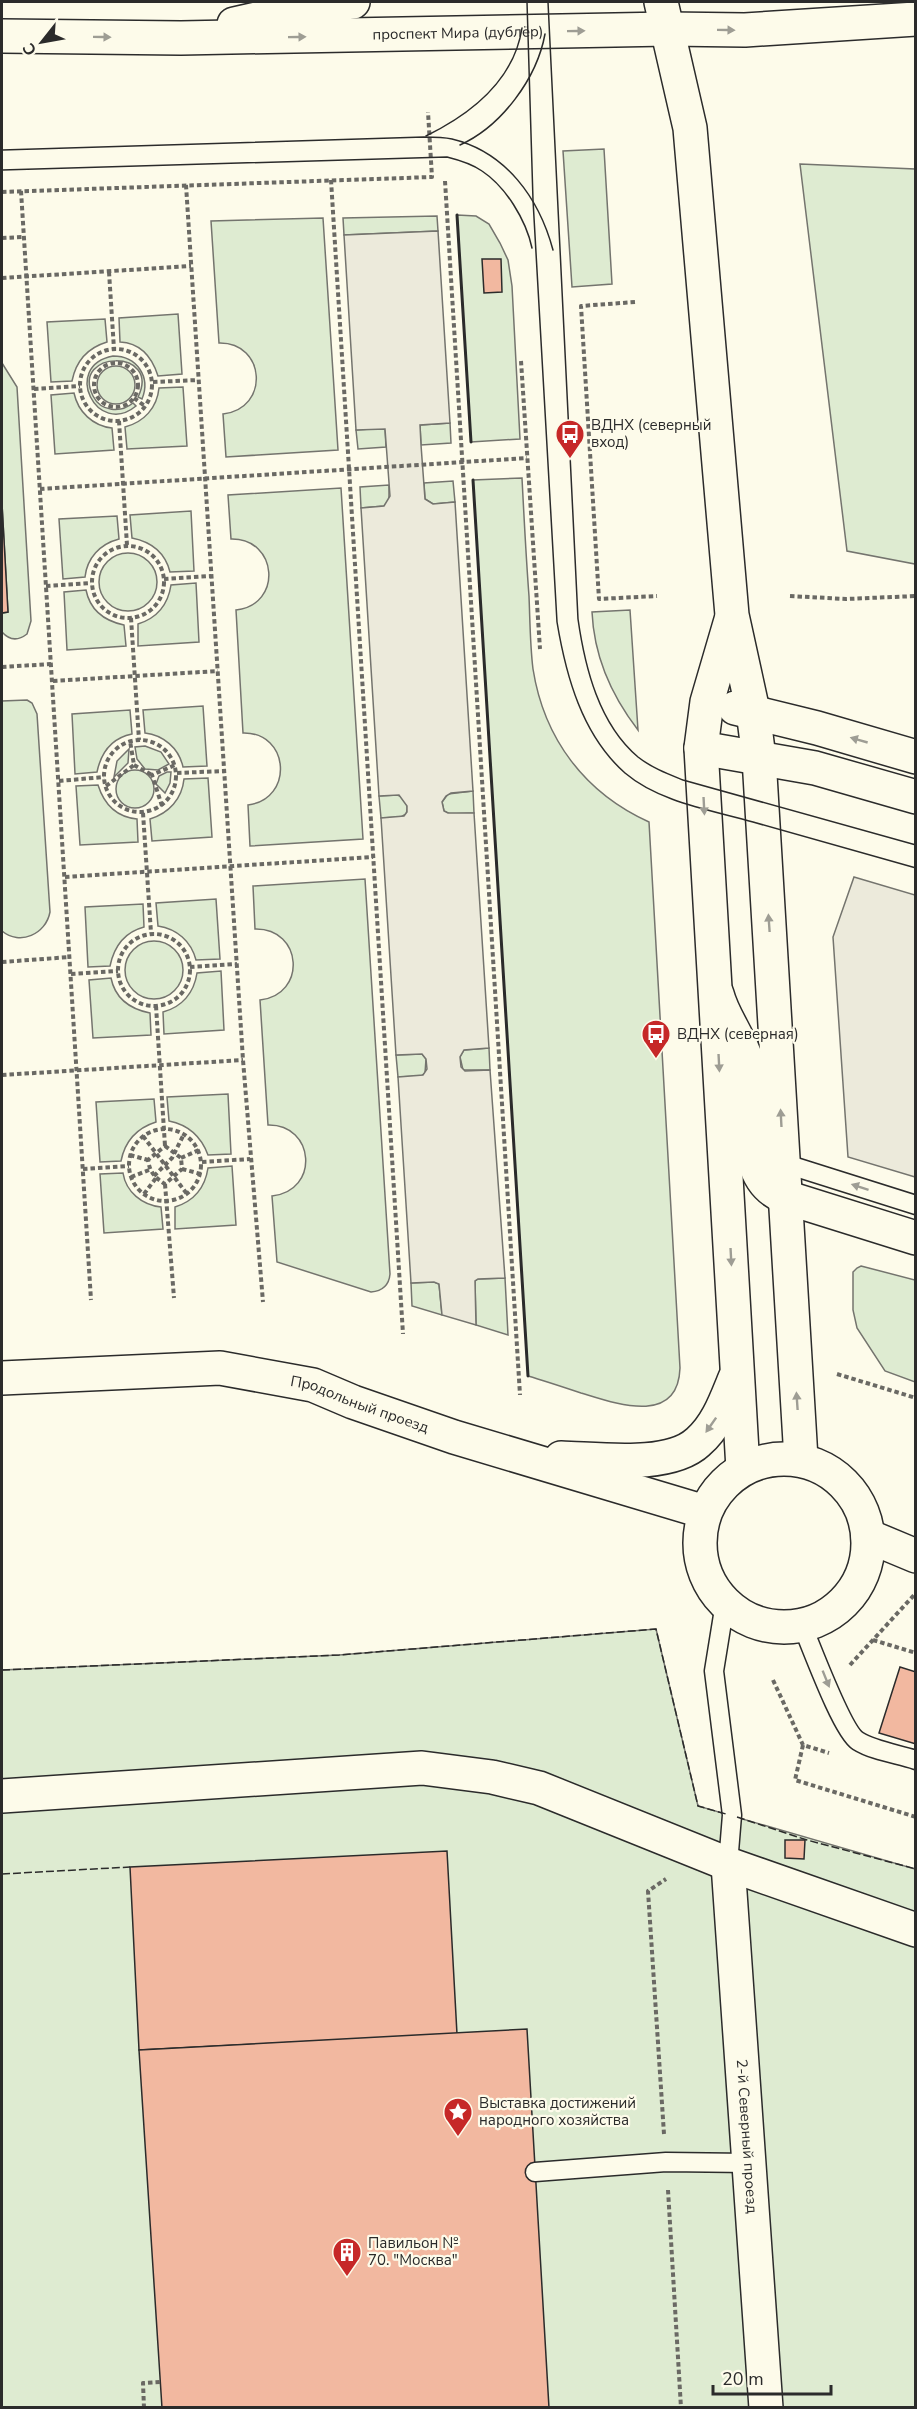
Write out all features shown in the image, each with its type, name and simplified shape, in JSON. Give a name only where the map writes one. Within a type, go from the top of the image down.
[{"type":"main road","points":[[180,38],[251,19],[353,2]]},
{"type":"main road","points":[[664,15],[690,128],[732,615],[753,711],[759,758],[801,1459]]},
{"type":"main road","name":"проспект Мира (дублёр)","points":[[2,36],[180,38],[664,15],[745,30],[915,19]]},
{"type":"main road","points":[[732,615],[707,702],[701,748],[743,1469]]},
{"type":"main road","points":[[707,702],[753,711],[915,757]]},
{"type":"main road","points":[[701,748],[815,768],[915,797]]},
{"type":"main road","points":[[715,983],[723,1014],[743,1050],[748,1068],[752,1150],[756,1166],[767,1185],[772,1191],[785,1197],[915,1238]]},
{"type":"main road","name":"Продольный проезд","points":[[2,1378],[220,1368],[313,1385],[353,1402],[519,1458],[705,1512]]},
{"type":"main road","points":[[519,1458],[656,1459],[678,1453],[698,1443],[713,1424],[737,1373]]},
{"type":"main road","points":[[801,1459],[836,1476],[852,1493],[864,1513],[868,1536],[867,1560],[859,1582],[845,1601],[826,1617],[802,1625],[775,1627],[748,1619],[725,1603],[710,1584],[702,1560],[700,1536],[705,1512],[715,1495],[728,1480],[743,1469],[759,1462],[801,1459]]},
{"type":"main road","points":[[868,1536],[915,1556]]},
{"type":"main road","points":[[2,1796],[422,1768],[492,1777],[539,1788],[717,1859],[915,1930]]},
{"type":"main road","name":"2-й Северный проезд","points":[[717,1859],[749,2163],[766,2408]]},
{"type":"lane","points":[[783,1163],[915,1205]]},
{"type":"lane","points":[[717,1859],[732,1815],[714,1671],[725,1603]]},
{"type":"lane","points":[[802,1625],[842,1721],[852,1736],[867,1745],[915,1760]]},
{"type":"lane","points":[[535,2172],[666,2162],[749,2163]]},
{"type":"path","points":[[2,192],[432,177],[428,112]]},
{"type":"path","points":[[330,180],[403,1334]]},
{"type":"path","points":[[445,181],[520,1395]]},
{"type":"path","points":[[186,185],[243,1060],[263,1302]]},
{"type":"path","points":[[21,191],[91,1300]]},
{"type":"path","points":[[2,238],[24,237]]},
{"type":"path","points":[[2,278],[191,266]]},
{"type":"path","points":[[109,272],[114,349]]},
{"type":"path","points":[[635,302],[580,306],[599,599],[657,596]]},
{"type":"path","points":[[114,349],[138,355],[148,367],[153,382],[151,396],[146,407],[131,419],[119,421],[109,421],[95,415],[85,404],[80,386],[81,374],[89,361],[101,352],[114,349]]},
{"type":"path","points":[[520,361],[540,649]]},
{"type":"path","points":[[116,362],[129,367],[138,382],[134,398],[121,407],[111,407],[103,403],[94,392],[94,383],[99,370],[116,362]]},
{"type":"path","points":[[153,382],[198,380]]},
{"type":"path","points":[[34,389],[80,386]]},
{"type":"path","points":[[134,398],[146,407]]},
{"type":"path","points":[[119,421],[127,545]]},
{"type":"path","points":[[40,489],[527,458]]},
{"type":"path","points":[[127,545],[143,548],[155,557],[163,570],[164,579],[163,593],[155,606],[143,615],[131,618],[113,615],[101,606],[96,600],[92,583],[93,571],[101,557],[113,548],[127,545]]},
{"type":"path","points":[[164,579],[211,576]]},
{"type":"path","points":[[46,586],[92,583]]},
{"type":"path","points":[[790,596],[846,599],[915,596]]},
{"type":"path","points":[[131,618],[139,740]]},
{"type":"path","points":[[2,667],[51,664]]},
{"type":"path","points":[[53,681],[218,671]]},
{"type":"path","points":[[139,740],[162,746],[175,765],[177,774],[172,794],[162,806],[143,813],[133,812],[119,806],[109,795],[104,777],[105,765],[113,752],[130,741],[139,740]]},
{"type":"path","points":[[130,741],[134,765]]},
{"type":"path","points":[[134,765],[152,775],[162,806]]},
{"type":"path","points":[[106,786],[134,765]]},
{"type":"path","points":[[152,775],[175,765]]},
{"type":"path","points":[[177,774],[224,771]]},
{"type":"path","points":[[59,781],[104,777]]},
{"type":"path","points":[[143,813],[151,933]]},
{"type":"path","points":[[65,877],[373,857]]},
{"type":"path","points":[[151,933],[161,934],[175,940],[185,951],[190,967],[188,981],[181,994],[168,1003],[156,1006],[146,1005],[132,999],[122,988],[118,971],[119,959],[127,945],[138,936],[151,933]]},
{"type":"path","points":[[2,962],[70,957]]},
{"type":"path","points":[[190,967],[237,964]]},
{"type":"path","points":[[71,974],[118,971]]},
{"type":"path","points":[[156,1006],[165,1146],[181,1158],[182,1169],[165,1184]]},
{"type":"path","points":[[2,1075],[243,1060]]},
{"type":"path","points":[[163,1128],[184,1134],[199,1150],[202,1162],[201,1174],[197,1183],[187,1194],[168,1201],[158,1200],[144,1194],[131,1177],[130,1155],[134,1147],[143,1136],[163,1128]]},
{"type":"path","points":[[144,1194],[172,1158],[184,1134]]},
{"type":"path","points":[[143,1136],[187,1194]]},
{"type":"path","points":[[148,1160],[165,1146]]},
{"type":"path","points":[[181,1158],[199,1150]]},
{"type":"path","points":[[130,1155],[148,1160]]},
{"type":"path","points":[[202,1162],[250,1159]]},
{"type":"path","points":[[148,1160],[149,1170],[165,1184],[174,1298]]},
{"type":"path","points":[[83,1169],[129,1166]]},
{"type":"path","points":[[182,1169],[201,1174]]},
{"type":"path","points":[[131,1177],[149,1170]]},
{"type":"path","points":[[837,1374],[915,1398]]},
{"type":"path","points":[[850,1665],[915,1594]]},
{"type":"path","points":[[873,1640],[915,1653]]},
{"type":"path","points":[[803,1745],[795,1780],[915,1817]]},
{"type":"path","points":[[681,2408],[648,1891],[717,1859]]},
{"type":"path","points":[[144,2408],[142,2383],[160,2382]]},
{"type":"green space","points":[[604,149],[612,284],[572,287],[563,151]]},
{"type":"green space","points":[[800,164],[915,169],[915,564],[847,551]]},
{"type":"green space","points":[[457,215],[476,216],[489,224],[508,260],[512,286],[520,439],[471,442]]},
{"type":"green space","points":[[437,216],[438,231],[344,235],[343,218]]},
{"type":"green space","points":[[323,218],[338,450],[226,457],[223,414],[238,409],[249,401],[255,389],[256,376],[253,364],[246,353],[235,346],[219,343],[211,221]]},
{"type":"green space","points":[[178,314],[182,374],[158,376],[144,352],[134,345],[120,342],[119,318]]},
{"type":"green space","points":[[105,319],[107,342],[84,356],[76,367],[72,381],[51,382],[47,322]]},
{"type":"green space","points":[[113,356],[129,360],[140,369],[145,383],[142,399],[138,397],[142,381],[138,370],[128,363],[116,361],[103,363],[94,370],[89,381],[93,396],[106,408],[123,408],[133,403],[136,406],[122,413],[109,413],[98,407],[90,397],[87,385],[89,373],[97,362]]},
{"type":"green space","points":[[2,363],[17,387],[31,621],[27,634],[14,639],[2,632],[2,613],[8,612],[2,504]]},
{"type":"green space","points":[[116,366],[130,371],[135,385],[130,399],[116,404],[102,399],[97,385],[102,371]]},
{"type":"green space","points":[[183,387],[187,446],[127,449],[125,427],[144,418],[156,402],[159,388]]},
{"type":"green space","points":[[74,393],[87,417],[105,427],[112,428],[114,450],[55,454],[51,395]]},
{"type":"green space","points":[[450,423],[451,443],[421,445],[420,425]]},
{"type":"green space","points":[[385,428],[386,447],[358,449],[356,430]]},
{"type":"green space","points":[[522,478],[532,660],[547,718],[571,761],[587,779],[605,796],[649,822],[680,1368],[677,1386],[668,1398],[656,1404],[642,1406],[610,1402],[528,1376],[473,480]]},
{"type":"green space","points":[[453,481],[455,502],[433,504],[425,499],[424,483]]},
{"type":"green space","points":[[389,485],[389,500],[384,506],[361,508],[360,487]]},
{"type":"green space","points":[[341,488],[363,839],[250,846],[248,805],[263,800],[273,791],[279,779],[280,766],[277,754],[270,743],[259,736],[243,733],[236,610],[251,605],[262,597],[269,572],[266,560],[258,549],[247,542],[231,539],[228,495]]},
{"type":"green space","points":[[191,511],[194,571],[170,572],[165,559],[157,549],[146,542],[132,538],[130,515]]},
{"type":"green space","points":[[117,516],[119,539],[100,548],[88,564],[85,577],[63,579],[59,519]]},
{"type":"green space","points":[[128,553],[139,555],[152,566],[157,582],[155,593],[144,606],[128,611],[117,609],[104,598],[99,582],[101,571],[112,558]]},
{"type":"green space","points":[[196,583],[199,642],[138,646],[138,624],[151,618],[160,610],[167,599],[171,585]]},
{"type":"green space","points":[[86,590],[91,603],[99,613],[111,621],[124,625],[126,646],[67,650],[64,592]]},
{"type":"green space","points":[[630,610],[638,730],[612,689],[600,660],[593,629],[592,612]]},
{"type":"green space","points":[[27,700],[32,703],[37,714],[50,912],[48,920],[38,932],[17,937],[2,931],[2,701]]},
{"type":"green space","points":[[203,706],[207,766],[183,767],[174,748],[158,736],[145,733],[143,710]]},
{"type":"green space","points":[[130,710],[132,734],[108,747],[97,772],[75,774],[72,714]]},
{"type":"green space","points":[[145,746],[161,752],[169,764],[158,770],[145,769],[137,759],[135,747]]},
{"type":"green space","points":[[129,749],[128,763],[114,777],[117,761]]},
{"type":"green space","points":[[135,770],[148,776],[154,789],[148,802],[135,808],[122,802],[116,789],[122,776]]},
{"type":"green space","points":[[171,772],[170,783],[165,793],[156,784],[159,776]]},
{"type":"green space","points":[[208,778],[212,837],[152,841],[150,819],[169,809],[181,793],[184,779]]},
{"type":"green space","points":[[98,785],[112,808],[123,816],[137,819],[138,842],[80,845],[76,786]]},
{"type":"green space","points":[[473,791],[474,813],[450,814],[444,811],[442,802],[448,794]]},
{"type":"green space","points":[[397,795],[406,802],[406,814],[401,817],[381,818],[379,796]]},
{"type":"green space","points":[[365,879],[390,1274],[384,1287],[371,1292],[277,1262],[272,1196],[288,1191],[298,1183],[304,1171],[306,1158],[303,1146],[295,1135],[284,1128],[268,1125],[260,1000],[275,995],[286,987],[292,975],[293,962],[290,950],[283,939],[271,932],[255,929],[253,886]]},
{"type":"green space","points":[[216,899],[220,959],[196,960],[191,947],[182,937],[158,926],[156,903]]},
{"type":"green space","points":[[143,904],[144,927],[137,929],[121,941],[110,966],[88,967],[85,907]]},
{"type":"green space","points":[[154,941],[165,943],[178,954],[183,970],[181,981],[170,994],[154,999],[143,997],[130,986],[125,970],[127,959],[138,946]]},
{"type":"green space","points":[[221,971],[224,1030],[164,1034],[163,1012],[176,1007],[186,998],[193,987],[197,973]]},
{"type":"green space","points":[[111,978],[124,1002],[150,1013],[151,1035],[93,1038],[89,980]]},
{"type":"green space","points":[[489,1048],[490,1070],[463,1070],[460,1057],[464,1050]]},
{"type":"green space","points":[[422,1054],[426,1059],[425,1073],[421,1076],[398,1077],[396,1055]]},
{"type":"green space","points":[[228,1094],[231,1154],[208,1155],[202,1142],[193,1132],[183,1125],[169,1121],[167,1097]]},
{"type":"green space","points":[[154,1099],[156,1122],[133,1136],[125,1147],[121,1161],[100,1162],[96,1102]]},
{"type":"green space","points":[[232,1166],[236,1225],[175,1229],[175,1207],[198,1193],[208,1168]]},
{"type":"green space","points":[[123,1173],[131,1192],[147,1204],[161,1207],[163,1229],[104,1233],[100,1174]]},
{"type":"green space","points":[[861,1266],[915,1280],[915,1382],[885,1371],[857,1328],[853,1310],[853,1272]]},
{"type":"green space","points":[[505,1278],[508,1335],[476,1325],[475,1281]]},
{"type":"green space","points":[[434,1282],[439,1284],[442,1315],[412,1306],[411,1283]]},
{"type":"green space","name":"Выставка достижений народного хозяйства","points":[[656,1629],[698,1806],[915,1869],[915,2407],[2,2407],[2,1670],[339,1655]]},
{"type":"shaded area","points":[[438,231],[450,423],[420,425],[421,445],[425,499],[433,504],[455,502],[473,791],[451,793],[442,802],[444,811],[448,813],[474,813],[489,1048],[464,1050],[460,1057],[461,1067],[465,1071],[490,1070],[505,1278],[475,1281],[476,1325],[442,1315],[439,1284],[434,1282],[411,1283],[398,1077],[423,1075],[427,1069],[426,1059],[422,1054],[396,1055],[381,818],[404,816],[407,806],[399,795],[379,796],[361,508],[384,506],[390,496],[385,429],[356,430],[344,235]]},
{"type":"shaded area","points":[[854,877],[915,895],[915,1177],[848,1157],[833,937]]},
{"type":"building","points":[[482,259],[501,259],[502,292],[484,293]]},
{"type":"building","points":[[2,504],[8,612],[2,613]]},
{"type":"building","points":[[900,1667],[916,1672],[916,1744],[879,1733]]},
{"type":"building","points":[[785,1840],[805,1840],[804,1859],[785,1858]]},
{"type":"building","points":[[447,1851],[457,2034],[139,2050],[130,1867]]},
{"type":"building","name":"Павильон № 70. \"Москва\"","points":[[527,2029],[549,2408],[162,2408],[139,2050]]},
{"type":"tram line","points":[[527,2],[533,200],[557,622],[565,663],[578,704],[587,723],[610,758],[625,773],[653,791],[703,809],[916,868]]},
{"type":"tram line","points":[[548,2],[578,619],[585,657],[596,694],[613,728],[625,744],[638,757],[666,773],[683,780],[916,845]]},
{"type":"tram line","points":[[426,136],[459,117],[488,93],[510,64],[522,28]]},
{"type":"tram line","points":[[460,145],[490,126],[515,99],[534,67],[545,34]]},
{"type":"tram line","points":[[2,150],[449,138],[471,145],[504,166],[529,195],[547,231],[553,250]]},
{"type":"tram line","points":[[2,170],[447,157],[465,162],[478,169],[499,186],[520,216],[532,248]]},
{"type":"fence","points":[[2,1670],[339,1655],[656,1629],[698,1806],[726,1814]]},
{"type":"fence","points":[[737,1817],[807,1840],[916,1869]]},
{"type":"fence","points":[[2,1874],[130,1867]]},
{"type":"wall","points":[[457,215],[471,442]]},
{"type":"wall","points":[[473,480],[528,1376]]},
{"type":"place","name":"ВДНХ (северный вход)","points":[[570,460]]},
{"type":"place","name":"ВДНХ (северная)","points":[[656,1060]]},
{"type":"place","name":"Выставка достижений народного хозяйства","points":[[458,2138]]},
{"type":"place","name":"Павильон № 70. \"Москва\"","points":[[347,2278]]}]
